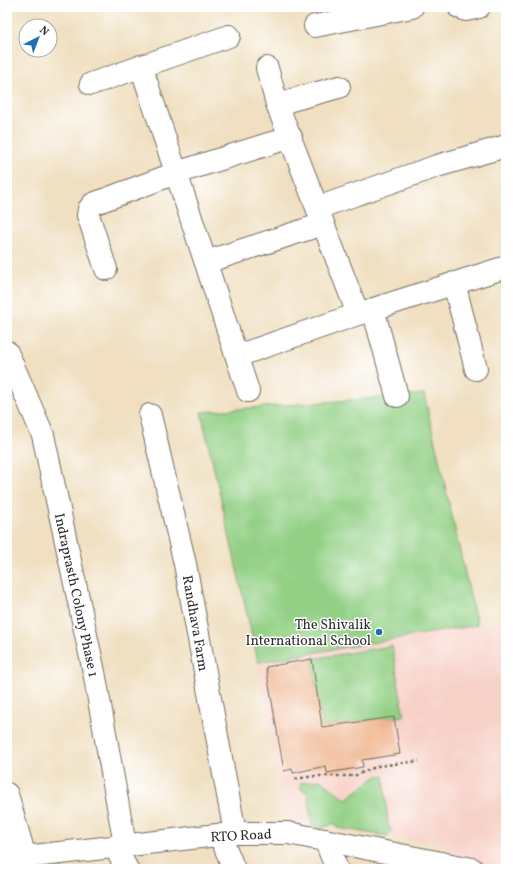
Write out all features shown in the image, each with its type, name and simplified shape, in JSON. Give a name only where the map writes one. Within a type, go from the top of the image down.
[{"type":"street","points":[[315,26],[412,7]]},
{"type":"street","points":[[459,7],[466,10],[479,7]]},
{"type":"street","points":[[91,84],[228,36]]},
{"type":"street","points":[[141,66],[248,391]]},
{"type":"street","points":[[267,68],[277,104],[291,137],[320,216],[366,312],[397,396]]},
{"type":"street","points":[[277,104],[339,88]]},
{"type":"street","points":[[106,269],[88,215],[89,209],[98,200],[176,173],[291,137]]},
{"type":"street","points":[[206,262],[320,216],[437,166],[506,146]]},
{"type":"street","points":[[236,356],[506,267]]},
{"type":"street","points":[[454,283],[476,369]]},
{"type":"street","name":"Indraprasth Colony Phase 1","points":[[7,352],[43,435],[94,672],[120,846],[127,869]]},
{"type":"street","name":"Randhava Farm","points":[[150,415],[185,564],[227,834],[234,869]]},
{"type":"street","points":[[7,794],[18,861]]},
{"type":"street","name":"RTO Road","points":[[18,861],[120,846],[227,834],[288,833],[325,840],[417,863],[472,869]]},
{"type":"street","points":[[325,840],[338,869]]},
{"type":"path","points":[[295,779],[315,776],[354,776],[378,766],[419,761]]},
{"type":"shaded area","name":"The Shivalik International School","points":[[424,394],[477,625],[506,620],[506,869],[496,869],[460,861],[436,840],[423,842],[337,828],[335,823],[317,830],[314,827],[301,828],[286,825],[254,639],[201,412]]},
{"type":"green space","points":[[424,394],[477,625],[258,662],[201,412]]},
{"type":"green space","points":[[392,646],[404,716],[322,727],[312,659]]},
{"type":"green space","points":[[377,776],[384,776],[388,826],[392,831],[387,836],[337,828],[335,823],[317,830],[312,827],[308,793],[301,789],[300,783],[320,780],[346,799]]},
{"type":"building","points":[[312,659],[322,727],[394,717],[400,754],[362,760],[363,767],[327,773],[326,766],[293,773],[292,769],[284,771],[266,667]]},
{"type":"place","name":"The Shivalik International School","points":[[379,632]]}]
